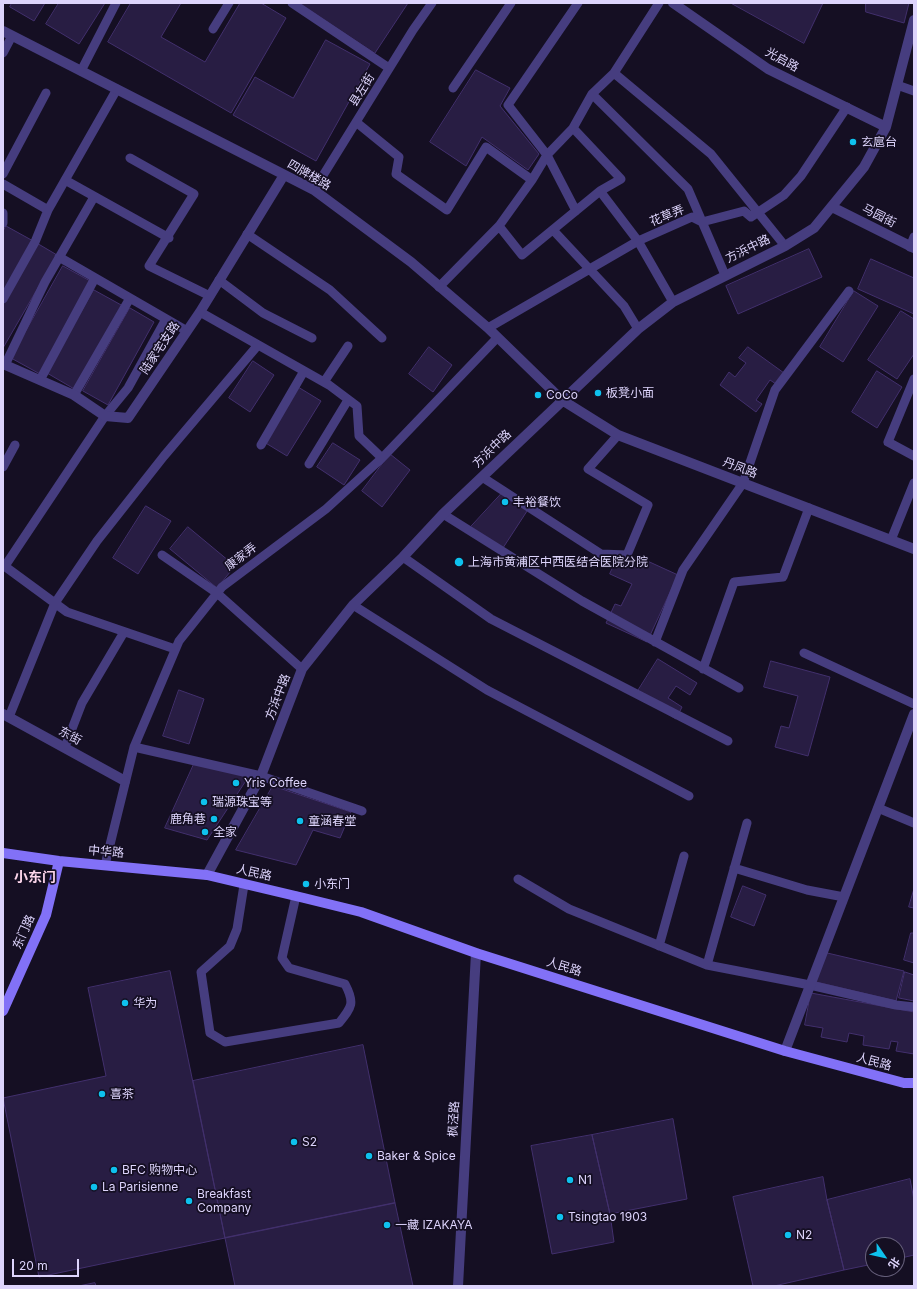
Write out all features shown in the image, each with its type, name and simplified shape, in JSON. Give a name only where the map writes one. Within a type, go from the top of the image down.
[{"type":"street","name":"光启路","points":[[673,3],[768,69],[886,126]]},
{"type":"street","name":"方浜中路","points":[[207,876],[261,776],[302,669],[353,605],[403,557],[443,514],[638,329],[672,302],[785,246],[814,228],[864,167],[886,126],[914,20]]},
{"type":"street","name":"四牌楼路","points":[[8,34],[314,190],[411,262],[488,328],[562,400]]},
{"type":"street","name":"陆家宅支路","points":[[4,365],[74,395],[105,416],[128,418],[200,312],[284,175]]},
{"type":"street","name":"马园街","points":[[832,207],[913,244]]},
{"type":"street","name":"丹凤路","points":[[562,400],[618,435],[914,549]]},
{"type":"street","points":[[785,1051],[914,714]]},
{"type":"street","name":"东街","points":[[6,716],[124,781]]},
{"type":"street","name":"中华路","points":[[3,853],[59,861],[207,876]]},
{"type":"street","name":"东门路","points":[[3,1011],[46,915],[59,861]]},
{"type":"street","name":"人民路","points":[[207,876],[361,912],[476,953],[785,1051],[904,1083],[914,1083]]},
{"type":"street","name":"枫泾路","points":[[458,1286],[476,953]]},
{"type":"lane","points":[[81,71],[116,3]]},
{"type":"lane","points":[[213,29],[229,3]]},
{"type":"lane","points":[[292,3],[390,68]]},
{"type":"lane","name":"县左街","points":[[314,190],[432,3]]},
{"type":"lane","points":[[453,88],[511,3]]},
{"type":"lane","points":[[576,211],[546,155],[508,105],[578,3]]},
{"type":"lane","points":[[439,287],[499,226],[532,180],[546,155],[573,128],[592,94],[614,73],[659,3]]},
{"type":"lane","points":[[3,53],[8,34]]},
{"type":"lane","points":[[614,73],[711,154],[785,246]]},
{"type":"lane","points":[[897,85],[914,91]]},
{"type":"lane","points":[[3,299],[35,242],[48,210],[64,180],[117,89]]},
{"type":"lane","points":[[3,174],[46,93]]},
{"type":"lane","points":[[592,94],[688,189],[725,275]]},
{"type":"lane","points":[[758,212],[784,194],[801,176],[847,107]]},
{"type":"lane","points":[[356,122],[399,157],[396,174],[447,210],[486,147],[532,180]]},
{"type":"lane","points":[[499,226],[522,255],[600,191],[621,179],[573,128]]},
{"type":"lane","points":[[130,158],[194,194],[169,238],[149,266],[210,296]]},
{"type":"lane","points":[[64,180],[169,238]]},
{"type":"lane","points":[[3,184],[48,210]]},
{"type":"lane","points":[[600,191],[638,240],[672,302]]},
{"type":"lane","points":[[4,365],[44,282],[94,197]]},
{"type":"lane","name":"花草弄","points":[[488,328],[591,270],[638,240],[692,217],[702,222],[744,211],[751,217],[758,212]]},
{"type":"lane","points":[[3,213],[3,223]]},
{"type":"lane","points":[[553,230],[624,306],[638,329]]},
{"type":"lane","points":[[247,234],[330,290],[382,338]]},
{"type":"lane","points":[[59,257],[187,331]]},
{"type":"lane","points":[[40,380],[95,278]]},
{"type":"lane","points":[[219,280],[262,313],[312,338]]},
{"type":"lane","points":[[655,642],[683,570],[743,483],[775,390],[848,291]]},
{"type":"lane","points":[[74,395],[130,298]]},
{"type":"lane","points":[[200,312],[324,382],[357,406],[359,436],[382,458]]},
{"type":"lane","points":[[166,319],[128,388],[105,416],[4,565],[67,612],[175,649]]},
{"type":"lane","name":"康家弄","points":[[105,865],[124,781],[134,746],[179,641],[222,587],[326,509],[382,458],[497,338]]},
{"type":"lane","points":[[6,716],[55,603],[97,541],[164,456],[258,345]]},
{"type":"lane","points":[[324,382],[348,346]]},
{"type":"lane","points":[[261,445],[304,371]]},
{"type":"lane","points":[[914,379],[888,442],[914,456]]},
{"type":"lane","points":[[309,464],[348,400]]},
{"type":"lane","points":[[482,477],[601,554],[627,555],[648,505],[588,469],[618,435]]},
{"type":"lane","points":[[3,467],[15,445]]},
{"type":"lane","points":[[891,540],[914,483]]},
{"type":"lane","points":[[703,669],[734,582],[783,577],[809,508]]},
{"type":"lane","points":[[443,514],[582,601],[739,688]]},
{"type":"lane","points":[[162,555],[217,593],[302,669]]},
{"type":"lane","points":[[403,557],[491,619],[728,741]]},
{"type":"lane","points":[[353,605],[487,690],[689,796]]},
{"type":"lane","points":[[64,747],[82,703],[124,632]]},
{"type":"lane","points":[[804,654],[914,704]]},
{"type":"lane","points":[[134,746],[261,776],[362,811]]},
{"type":"lane","points":[[878,808],[914,823]]},
{"type":"lane","points":[[707,965],[747,823]]},
{"type":"lane","points":[[659,946],[684,856]]},
{"type":"lane","points":[[734,868],[807,890],[844,896]]},
{"type":"lane","points":[[518,879],[569,909],[707,965],[810,985],[896,1006],[914,1007]]},
{"type":"lane","points":[[244,885],[237,929],[230,946],[201,972],[210,1033],[225,1042],[340,1023],[350,1010],[352,996],[345,984],[289,968],[282,958],[296,896]]},
{"type":"building","points":[[12,3],[45,3],[34,21],[10,7]]},
{"type":"building","points":[[59,3],[105,3],[79,44],[46,24]]},
{"type":"building","points":[[131,3],[181,3],[161,37],[205,62],[240,3],[261,3],[286,18],[231,113],[108,42]]},
{"type":"building","points":[[299,3],[408,3],[375,53]]},
{"type":"building","points":[[731,3],[823,3],[804,43]]},
{"type":"building","points":[[866,3],[909,3],[904,23],[866,12]]},
{"type":"building","points":[[326,40],[370,64],[316,161],[233,115],[255,77],[293,98]]},
{"type":"building","points":[[476,70],[510,88],[500,106],[539,154],[528,170],[482,137],[466,166],[430,142]]},
{"type":"building","points":[[6,226],[35,242],[3,299],[3,232]]},
{"type":"building","points":[[35,242],[57,255],[3,348],[3,299]]},
{"type":"building","points":[[809,249],[822,277],[738,314],[726,286]]},
{"type":"building","points":[[871,259],[914,278],[914,314],[858,289]]},
{"type":"building","points":[[63,266],[92,282],[40,374],[11,358]]},
{"type":"building","points":[[94,290],[123,306],[76,390],[47,373]]},
{"type":"building","points":[[854,291],[878,306],[843,362],[820,347]]},
{"type":"building","points":[[130,308],[154,322],[108,405],[83,391]]},
{"type":"building","points":[[901,311],[914,319],[914,354],[897,379],[868,360]]},
{"type":"building","points":[[429,347],[452,365],[433,392],[409,374]]},
{"type":"building","points":[[748,347],[784,373],[776,384],[770,380],[756,400],[762,404],[756,412],[720,385],[729,372],[735,377],[746,363],[739,358]]},
{"type":"building","points":[[253,361],[274,375],[250,412],[229,398]]},
{"type":"building","points":[[877,371],[902,387],[877,428],[852,412]]},
{"type":"building","points":[[298,387],[321,401],[287,456],[264,442]]},
{"type":"building","points":[[333,443],[360,460],[344,485],[317,467]]},
{"type":"building","points":[[390,454],[410,470],[382,507],[362,491]]},
{"type":"building","points":[[504,491],[529,508],[501,551],[468,530]]},
{"type":"building","points":[[146,506],[171,521],[138,574],[113,558]]},
{"type":"building","points":[[188,527],[235,566],[217,588],[170,549]]},
{"type":"building","points":[[617,559],[638,569],[643,559],[678,575],[647,642],[606,623],[615,604],[621,606],[632,584],[610,574]]},
{"type":"building","points":[[658,659],[697,683],[690,695],[676,686],[668,698],[682,707],[676,719],[636,694]]},
{"type":"building","points":[[771,661],[830,677],[808,756],[775,747],[781,726],[789,728],[798,696],[764,687]]},
{"type":"building","points":[[179,690],[204,699],[189,744],[163,736]]},
{"type":"building","name":"瑞源珠宝等","points":[[195,762],[249,776],[207,840],[165,828]]},
{"type":"building","name":"童涵春堂","points":[[273,786],[351,812],[340,838],[313,830],[296,865],[236,850]]},
{"type":"building","points":[[743,886],[766,895],[754,926],[731,917]]},
{"type":"building","points":[[914,889],[914,908],[909,907]]},
{"type":"building","points":[[911,933],[914,933],[914,963],[904,960]]},
{"type":"building","points":[[823,952],[904,971],[896,1001],[816,982]]},
{"type":"building","name":"BFC 购物中心","points":[[170,971],[225,1238],[39,1277],[3,1098],[106,1076],[88,988]]},
{"type":"building","points":[[905,972],[914,975],[914,1001],[899,998]]},
{"type":"building","points":[[811,993],[914,1012],[914,1054],[896,1051],[898,1042],[891,1041],[889,1049],[863,1045],[864,1036],[849,1033],[847,1042],[821,1037],[823,1028],[805,1025]]},
{"type":"building","name":"S2","points":[[363,1045],[395,1203],[225,1238],[193,1081]]},
{"type":"building","name":"N1","points":[[673,1119],[687,1199],[610,1214],[592,1135]]},
{"type":"building","name":"N1","points":[[592,1135],[610,1214],[614,1242],[552,1254],[531,1146]]},
{"type":"building","name":"N2","points":[[823,1177],[844,1270],[774,1286],[753,1286],[733,1197]]},
{"type":"building","name":"N2","points":[[910,1179],[914,1200],[914,1255],[905,1257],[905,1237],[865,1237],[865,1266],[844,1270],[827,1200]]},
{"type":"building","points":[[395,1203],[413,1286],[235,1286],[225,1238]]},
{"type":"building","points":[[95,1283],[96,1286],[79,1286]]},
{"type":"place","name":"玄扈台","points":[[853,142]]},
{"type":"place","name":"板凳小面","points":[[598,393]]},
{"type":"place","name":"CoCo","points":[[538,395]]},
{"type":"place","name":"丰裕餐饮","points":[[505,502]]},
{"type":"place","name":"上海市黄浦区中西医结合医院分院","points":[[459,562]]},
{"type":"place","name":"Yris Coffee","points":[[236,783]]},
{"type":"place","name":"瑞源珠宝等","points":[[204,802]]},
{"type":"place","name":"鹿角巷","points":[[214,819]]},
{"type":"place","name":"童涵春堂","points":[[300,821]]},
{"type":"place","name":"全家","points":[[205,832]]},
{"type":"place","name":"小东门","points":[[306,884]]},
{"type":"place","name":"华为","points":[[125,1003]]},
{"type":"place","name":"喜茶","points":[[102,1094]]},
{"type":"place","name":"S2","points":[[294,1142]]},
{"type":"place","name":"Baker & Spice","points":[[369,1156]]},
{"type":"place","name":"BFC 购物中心","points":[[114,1170]]},
{"type":"place","name":"N1","points":[[570,1180]]},
{"type":"place","name":"La Parisienne","points":[[94,1187]]},
{"type":"place","name":"Breakfast Company","points":[[189,1201]]},
{"type":"place","name":"Tsingtao 1903","points":[[560,1217]]},
{"type":"place","name":"一藏 IZAKAYA","points":[[387,1225]]},
{"type":"place","name":"N2","points":[[788,1235]]},
{"type":"district","name":"小东门","points":[[35,878]]}]
